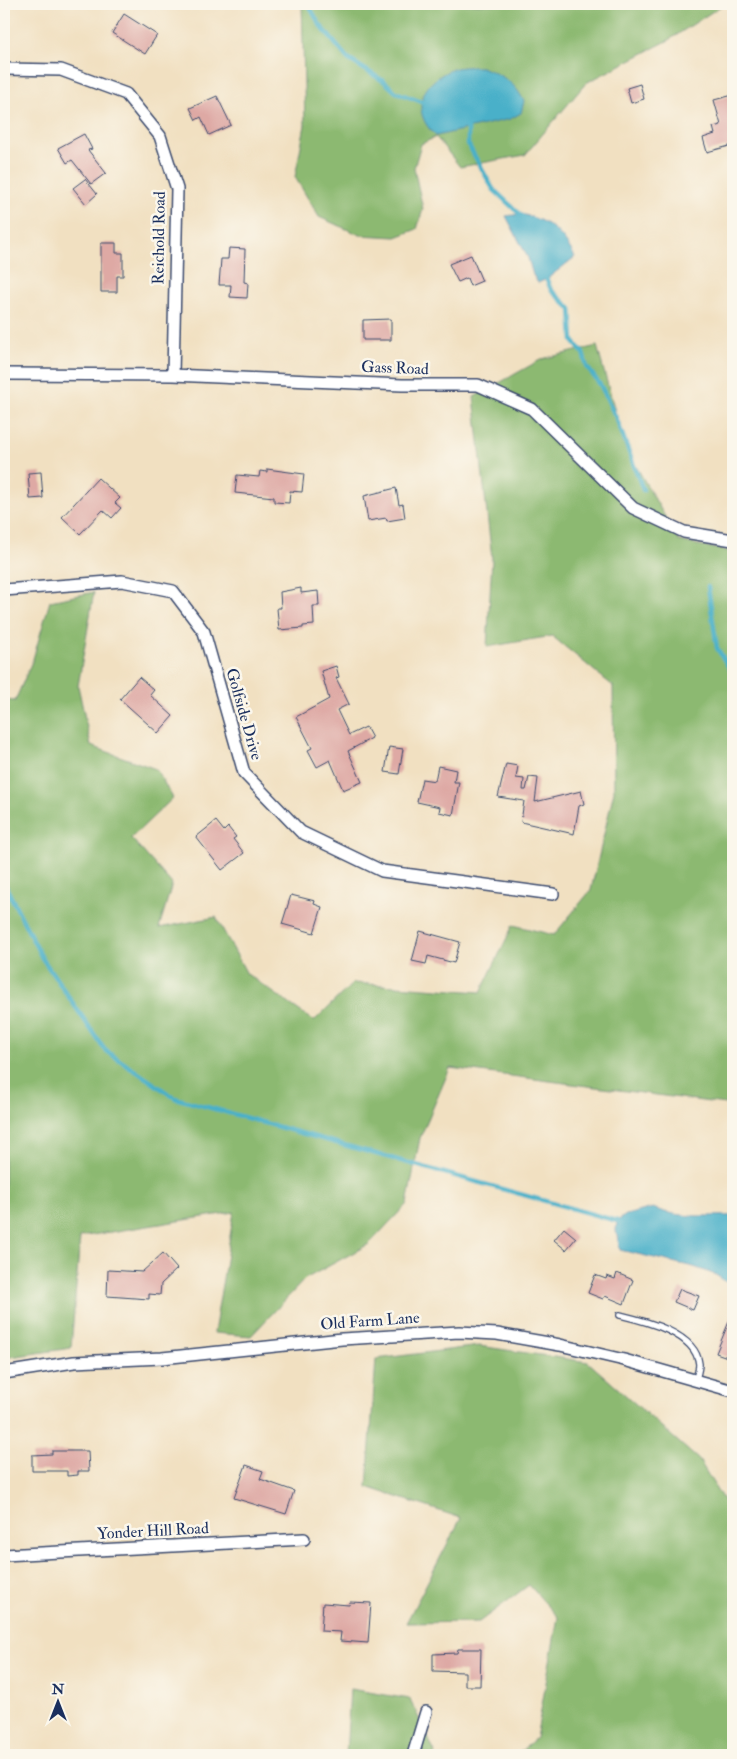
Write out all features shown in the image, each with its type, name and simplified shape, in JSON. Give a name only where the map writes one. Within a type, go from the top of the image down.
[{"type":"street","name":"Reichold Road","points":[[4,69],[61,70],[126,94],[160,136],[177,189],[173,374]]},
{"type":"street","name":"Gass Road","points":[[4,374],[173,374],[402,386],[478,386],[532,409],[634,508],[684,532],[733,540]]},
{"type":"street","name":"Golfside Drive","points":[[4,590],[122,581],[173,591],[204,632],[244,773],[301,832],[382,871],[553,894]]},
{"type":"street","name":"Old Farm Lane","points":[[4,1373],[74,1362],[162,1358],[342,1339],[459,1332],[497,1334],[560,1345],[696,1379],[733,1391]]},
{"type":"street","name":"Yonder Hill Road","points":[[4,1555],[304,1540]]},
{"type":"street","points":[[413,1755],[426,1712]]},
{"type":"lane","points":[[620,1315],[667,1329],[687,1342],[696,1355],[699,1365],[696,1379]]},
{"type":"green space","points":[[302,4],[724,4],[669,40],[586,83],[525,155],[460,167],[436,137],[421,144],[414,168],[423,209],[417,229],[396,237],[360,235],[319,217],[295,177],[305,125]]},
{"type":"green space","points":[[597,346],[625,447],[679,541],[733,552],[733,1105],[450,1068],[420,1138],[407,1204],[369,1244],[305,1279],[251,1336],[214,1333],[234,1212],[80,1237],[71,1348],[4,1358],[4,700],[15,701],[33,659],[50,601],[94,592],[78,686],[91,746],[156,769],[173,798],[131,838],[172,884],[159,928],[216,917],[247,974],[314,1021],[353,983],[481,992],[513,925],[554,935],[591,890],[614,791],[613,686],[552,636],[487,647],[492,559],[474,397],[542,359]]},
{"type":"green space","points":[[479,1346],[588,1362],[699,1460],[733,1516],[733,1755],[517,1755],[536,1738],[558,1617],[529,1585],[479,1622],[406,1623],[461,1518],[367,1487],[376,1359]]},
{"type":"green space","points":[[350,1689],[410,1699],[436,1755],[346,1755]]},
{"type":"water","points":[[481,67],[501,76],[516,88],[524,101],[521,113],[510,119],[436,136],[423,117],[421,107],[426,89],[433,81],[453,69]]},
{"type":"water","points":[[521,214],[539,220],[553,228],[565,240],[575,257],[547,279],[538,283],[533,275],[528,258],[506,216]]},
{"type":"water","points":[[653,1208],[683,1215],[733,1216],[733,1287],[716,1275],[694,1267],[620,1250],[616,1231],[617,1221],[626,1215]]},
{"type":"building","points":[[124,14],[157,35],[145,54],[112,33]]},
{"type":"building","points":[[640,84],[644,99],[631,103],[627,88]]},
{"type":"building","points":[[733,95],[733,145],[707,152],[703,138],[715,134],[713,127],[721,125],[714,100]]},
{"type":"building","points":[[217,96],[231,125],[209,135],[201,117],[196,120],[190,108]]},
{"type":"building","points":[[84,134],[92,149],[88,150],[106,173],[91,184],[72,160],[67,163],[58,148]]},
{"type":"building","points":[[85,179],[97,194],[86,204],[73,188]]},
{"type":"building","points":[[101,243],[116,243],[116,253],[123,253],[123,276],[117,276],[117,292],[101,292]]},
{"type":"building","points":[[229,248],[245,249],[244,282],[248,283],[247,298],[230,297],[231,285],[219,285],[221,259],[228,259]]},
{"type":"building","points":[[471,255],[482,281],[470,286],[467,278],[458,282],[449,264]]},
{"type":"building","points":[[391,319],[391,340],[363,340],[363,320]]},
{"type":"building","points":[[267,469],[304,474],[302,492],[290,491],[289,503],[274,502],[274,497],[235,493],[237,475],[259,477],[260,471],[267,472]]},
{"type":"building","points":[[41,472],[43,498],[30,499],[28,473]]},
{"type":"building","points":[[98,478],[120,498],[115,503],[121,508],[112,518],[103,510],[80,534],[62,517]]},
{"type":"building","points":[[396,488],[399,505],[403,504],[405,518],[387,521],[386,518],[368,521],[364,496]]},
{"type":"building","points":[[301,588],[301,593],[318,591],[319,606],[313,606],[314,625],[279,630],[277,608],[281,608],[280,592]]},
{"type":"building","points":[[336,666],[339,677],[336,678],[349,704],[337,710],[349,735],[366,727],[372,738],[348,751],[362,782],[343,790],[330,760],[317,767],[308,750],[312,748],[296,717],[329,699],[321,671]]},
{"type":"building","points":[[139,677],[154,690],[150,695],[173,716],[158,733],[120,699]]},
{"type":"building","points":[[389,747],[403,749],[399,774],[385,772]]},
{"type":"building","points":[[506,764],[518,766],[516,778],[524,779],[523,790],[526,790],[529,777],[538,778],[535,802],[581,791],[584,804],[579,806],[574,834],[521,822],[524,801],[498,797]]},
{"type":"building","points":[[438,766],[456,770],[454,782],[459,782],[453,815],[439,812],[440,807],[417,802],[422,779],[435,781]]},
{"type":"building","points":[[216,821],[224,831],[228,827],[236,837],[233,839],[244,853],[222,870],[196,837]]},
{"type":"building","points":[[291,895],[315,901],[314,904],[322,907],[314,933],[282,924]]},
{"type":"building","points":[[420,931],[460,942],[454,963],[428,956],[426,964],[412,961]]},
{"type":"building","points":[[564,1228],[576,1238],[566,1250],[554,1240]]},
{"type":"building","points":[[163,1253],[177,1269],[161,1284],[160,1295],[149,1294],[149,1299],[107,1296],[108,1270],[142,1272]]},
{"type":"building","points":[[617,1273],[633,1280],[624,1304],[605,1296],[603,1299],[588,1293],[595,1275],[606,1279],[607,1276],[615,1279]]},
{"type":"building","points":[[680,1289],[699,1296],[693,1310],[674,1302]]},
{"type":"building","points":[[733,1312],[733,1359],[716,1353]]},
{"type":"building","points":[[52,1451],[88,1451],[89,1471],[78,1471],[78,1475],[67,1476],[67,1471],[32,1471],[32,1455],[52,1454]]},
{"type":"building","points":[[246,1465],[263,1471],[260,1479],[294,1491],[286,1514],[234,1498]]},
{"type":"building","points":[[350,1602],[371,1603],[368,1643],[340,1641],[341,1632],[321,1631],[323,1603],[349,1605]]},
{"type":"building","points":[[458,1649],[481,1649],[480,1686],[465,1686],[465,1672],[433,1671],[433,1654],[457,1653]]},
{"type":"waterway","points":[[308,4],[320,25],[348,59],[385,82],[396,92],[427,104]]},
{"type":"waterway","points":[[464,126],[468,129],[468,144],[493,189],[524,218]]},
{"type":"waterway","points":[[545,275],[551,290],[571,309],[573,341],[583,353],[587,367],[601,386],[617,420],[643,490]]},
{"type":"waterway","points":[[708,587],[717,648],[733,674]]},
{"type":"waterway","points":[[4,883],[42,958],[105,1050],[175,1098],[617,1221]]}]
